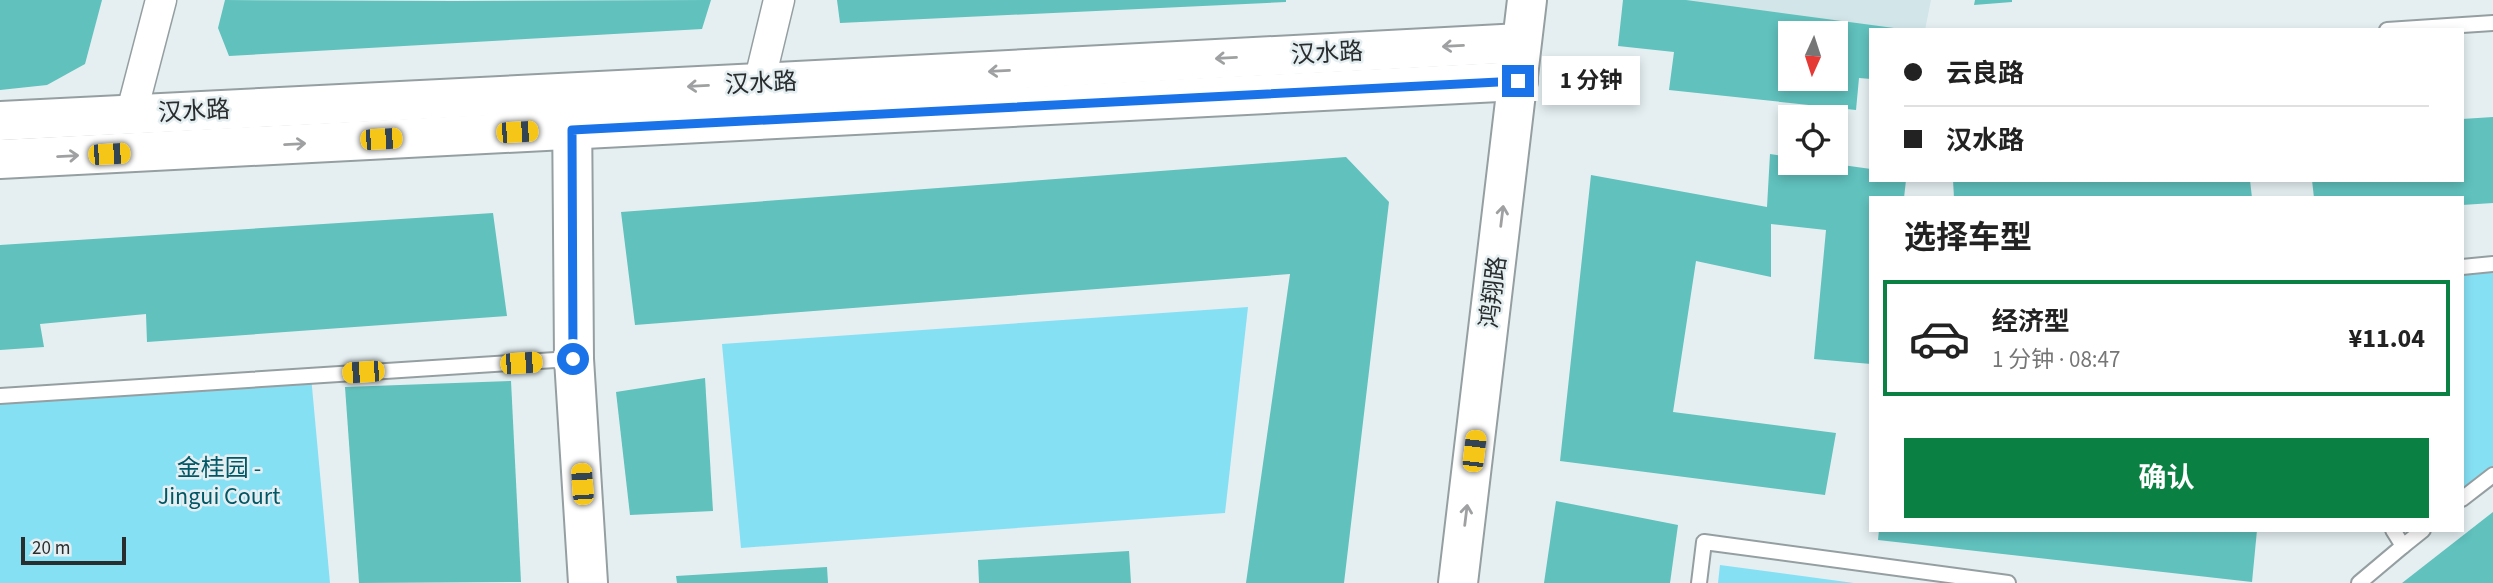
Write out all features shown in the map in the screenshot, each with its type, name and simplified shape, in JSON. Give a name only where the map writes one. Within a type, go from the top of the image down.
[{"type":"main road","name":"鸿翔路","points":[[1458,583],[1527,0]]},
{"type":"main road","name":"汉水路","points":[[0,159],[572,111],[759,83],[1521,43]]},
{"type":"main road","name":"汉水路","points":[[0,121],[131,114],[572,111],[1518,81]]},
{"type":"main road","points":[[572,111],[573,359],[588,583]]},
{"type":"street","points":[[131,114],[161,0]]},
{"type":"street","points":[[759,83],[779,0]]},
{"type":"lane","points":[[2417,28],[2493,23]]},
{"type":"lane","points":[[2464,267],[2493,264]]},
{"type":"lane","points":[[0,396],[573,359]]},
{"type":"lane","points":[[2464,497],[2493,475]]},
{"type":"lane","points":[[2394,532],[2403,546]]},
{"type":"lane","points":[[2359,583],[2420,532]]},
{"type":"lane","points":[[1699,583],[1704,542],[2008,583]]},
{"type":"shaded area","points":[[1626,0],[1931,0],[1925,28],[1869,28],[1869,66],[1848,63],[1848,21],[1778,21],[1778,55],[1623,36]]},
{"type":"green space","points":[[2493,264],[2493,471],[2464,495],[2464,267]]},
{"type":"green space","points":[[1248,307],[1225,513],[741,548],[722,344]]},
{"type":"green space","name":"金桂园 - Jingui Court","points":[[311,376],[330,583],[0,583],[0,396]]},
{"type":"green space","points":[[1720,565],[1854,583],[1718,583]]},
{"type":"building","points":[[0,0],[102,0],[85,64],[47,85],[0,90]]},
{"type":"building","points":[[225,0],[711,0],[702,29],[229,56],[218,28]]},
{"type":"building","points":[[837,0],[1286,0],[1286,2],[840,23]]},
{"type":"building","points":[[1623,0],[1686,0],[1842,21],[1778,21],[1778,91],[1848,91],[1848,22],[1894,28],[1869,28],[1869,79],[1859,78],[1856,110],[1848,109],[1848,105],[1809,105],[1669,90],[1674,52],[1618,46]]},
{"type":"building","points":[[1975,0],[2012,0],[2012,2],[1974,5]]},
{"type":"building","points":[[2493,117],[2493,203],[2464,205],[2464,196],[2314,196],[2312,182],[2464,182],[2464,119]]},
{"type":"building","points":[[1770,154],[1778,155],[1778,175],[1848,175],[1848,166],[1869,169],[1869,182],[1906,182],[1904,196],[1869,196],[1869,364],[1814,359],[1826,230],[1771,224],[1771,277],[1696,261],[1673,412],[1836,433],[1825,495],[1560,461],[1591,175],[1767,207]]},
{"type":"building","points":[[1346,157],[1389,202],[1344,583],[1246,583],[1290,274],[635,325],[621,212]]},
{"type":"building","points":[[1953,182],[2250,182],[2252,196],[1954,196]]},
{"type":"building","points":[[493,213],[507,316],[147,342],[146,314],[40,324],[44,347],[0,350],[0,245]]},
{"type":"building","points":[[705,378],[713,511],[630,515],[616,392]]},
{"type":"building","points":[[511,381],[521,582],[359,583],[345,387]]},
{"type":"building","points":[[1556,501],[1678,525],[1670,583],[1544,583]]},
{"type":"building","points":[[2493,512],[2493,583],[2402,583]]},
{"type":"building","points":[[1879,532],[2257,532],[2252,582],[1878,540]]},
{"type":"building","points":[[1129,551],[1131,583],[979,583],[978,560]]},
{"type":"building","points":[[827,567],[828,583],[677,583],[676,576]]},
{"type":"route","points":[[573,359],[572,130],[1518,81]]}]
